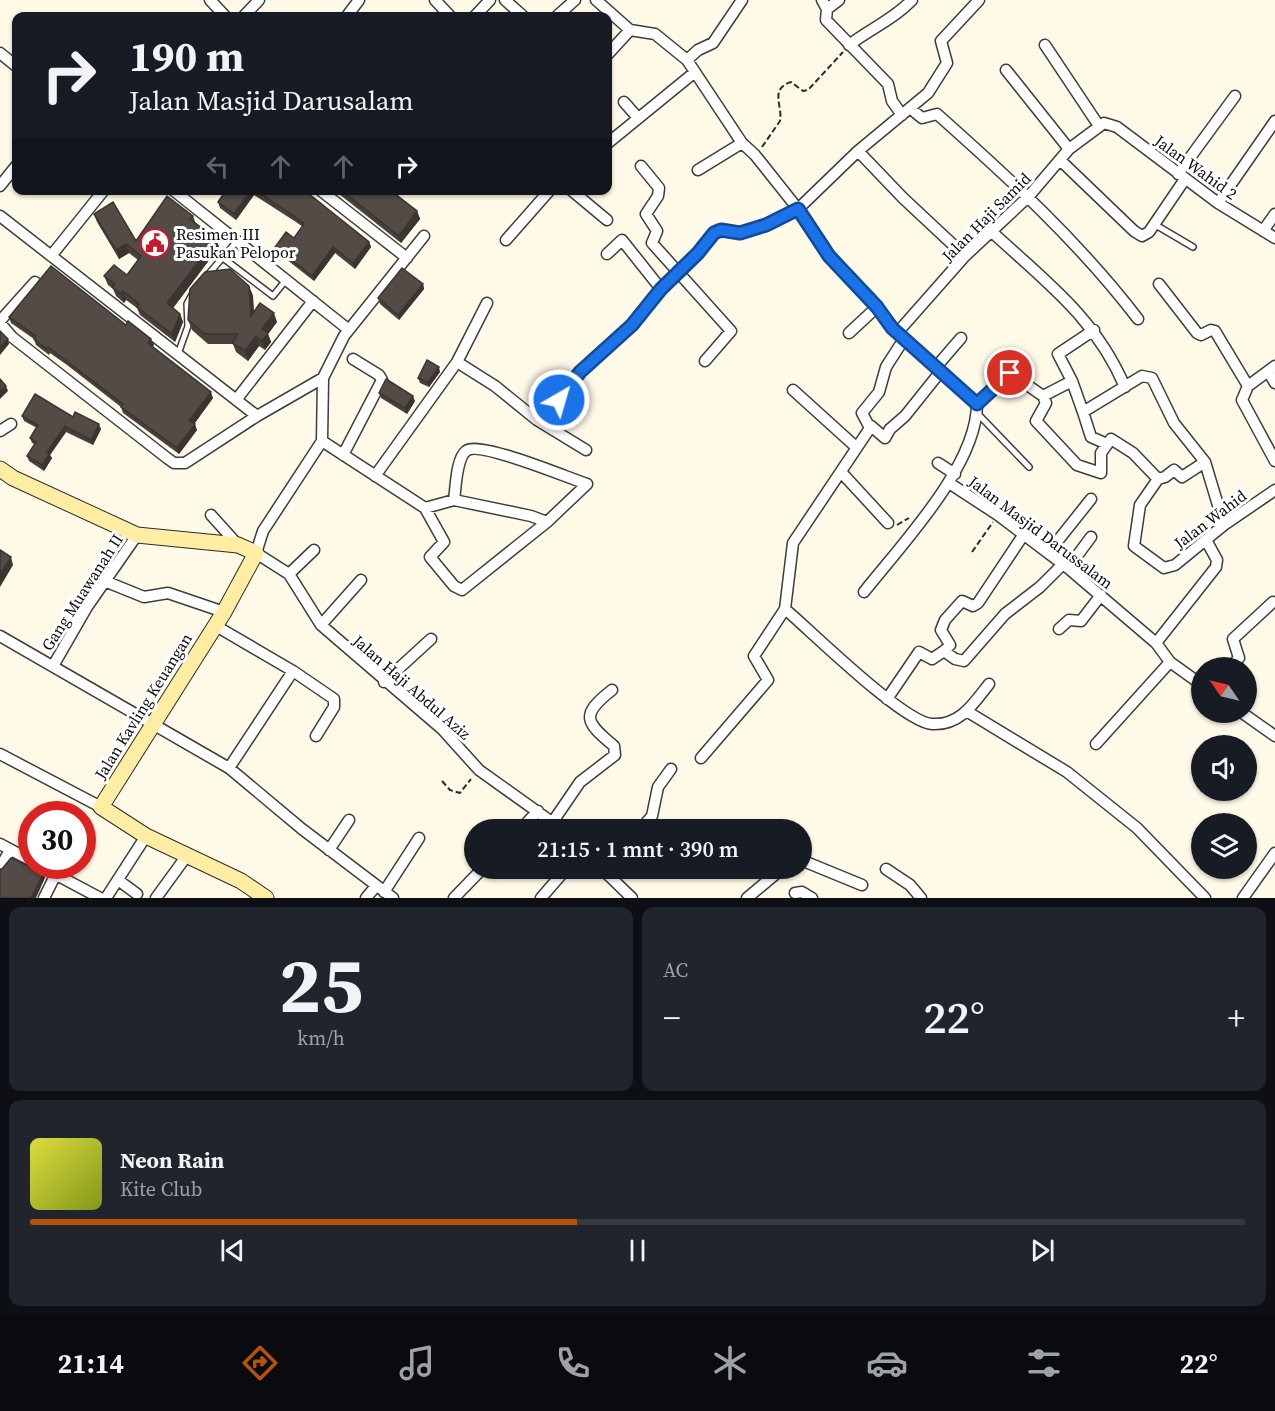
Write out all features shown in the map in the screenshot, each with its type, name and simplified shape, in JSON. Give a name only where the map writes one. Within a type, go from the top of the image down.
[{"type":"street","points":[[210,0],[221,12]]},
{"type":"street","points":[[248,12],[259,0]]},
{"type":"street","points":[[435,0],[446,12]]},
{"type":"street","points":[[479,12],[490,0]]},
{"type":"street","points":[[505,0],[518,12]]},
{"type":"street","points":[[561,12],[574,0]]},
{"type":"street","points":[[596,0],[610,12]]},
{"type":"street","points":[[687,60],[698,50],[713,43],[742,0]]},
{"type":"street","points":[[839,0],[824,5],[826,20],[888,84],[892,101],[906,112],[922,118],[937,114],[1029,196],[1116,290],[1138,319]]},
{"type":"street","points":[[849,45],[873,27],[898,15],[912,0]]},
{"type":"street","points":[[537,420],[548,401],[555,404],[580,372],[632,325],[676,272],[698,253],[714,233],[721,230],[740,233],[766,225],[798,209],[858,151],[928,93],[945,70],[947,63],[941,41],[979,0]]},
{"type":"street","points":[[612,14],[630,30],[655,34],[687,60],[742,143],[755,155],[798,209],[829,256],[901,336],[938,369],[977,409],[1010,373],[1043,396],[1046,403],[1036,421],[1077,465],[1101,473],[1101,453],[1111,439],[1133,453],[1158,479],[1174,470],[1182,477],[1205,462]]},
{"type":"street","points":[[612,50],[630,30]]},
{"type":"street","points":[[1046,45],[1099,126]]},
{"type":"street","points":[[0,69],[8,60]]},
{"type":"street","points":[[1006,69],[1069,149]]},
{"type":"street","points":[[612,140],[694,72]]},
{"type":"street","points":[[1060,160],[1142,236],[1154,224],[1181,176],[1235,96]]},
{"type":"street","points":[[624,102],[638,118]]},
{"type":"street","points":[[1218,203],[1275,121]]},
{"type":"street","name":"Jalan Wahid 2","points":[[1099,126],[1104,123],[1117,127],[1218,203],[1275,238]]},
{"type":"street","name":"Jalan Haji Samid","points":[[871,426],[862,413],[879,392],[886,367],[901,336],[965,256],[1029,196],[1069,149],[1099,126]]},
{"type":"street","points":[[698,170],[742,143]]},
{"type":"street","points":[[858,151],[903,198],[965,256]]},
{"type":"street","points":[[642,166],[660,192],[646,210],[647,217],[657,231],[652,243],[731,331],[705,361]]},
{"type":"street","points":[[0,186],[12,171]]},
{"type":"street","points":[[51,256],[100,195]]},
{"type":"street","points":[[183,195],[349,330]]},
{"type":"street","points":[[326,195],[407,258]]},
{"type":"street","points":[[506,240],[546,195]]},
{"type":"street","points":[[577,195],[607,220]]},
{"type":"street","points":[[1263,231],[1275,214]]},
{"type":"street","points":[[0,216],[257,416]]},
{"type":"street","points":[[992,232],[1058,290],[1094,330],[1113,360],[1125,387]]},
{"type":"street","points":[[0,469],[35,488],[137,535],[237,545],[256,553],[263,531],[322,441],[323,378],[349,330],[424,236]]},
{"type":"street","points":[[607,254],[622,240],[661,289]]},
{"type":"street","points":[[35,282],[0,322],[12,336],[174,463],[185,463],[257,416],[323,378]]},
{"type":"street","points":[[1159,284],[1197,333],[1201,335],[1211,330],[1215,332],[1248,386]]},
{"type":"street","points":[[236,400],[313,301]]},
{"type":"street","points":[[375,476],[457,362],[487,303]]},
{"type":"street","points":[[849,333],[877,307]]},
{"type":"street","points":[[1094,330],[1058,354],[1072,381],[1092,436],[1107,444]]},
{"type":"street","points":[[701,758],[768,680],[754,656],[785,609],[793,543],[871,426],[885,438],[890,429],[905,416],[961,338]]},
{"type":"street","points":[[344,455],[382,380],[380,375],[353,359]]},
{"type":"street","points":[[457,362],[495,386],[537,420],[586,450]]},
{"type":"street","points":[[1275,384],[1271,369],[1248,386],[1243,394],[1243,405],[1275,462]]},
{"type":"street","points":[[1083,412],[1144,375],[1152,378],[1174,423],[1205,462],[1224,525]]},
{"type":"street","points":[[1043,396],[1072,381]]},
{"type":"street","points":[[793,390],[856,447]]},
{"type":"street","name":"Jalan Masjid Darussalam","points":[[977,409],[952,478],[1101,595],[1156,643],[1170,662],[1191,677]]},
{"type":"street","points":[[0,431],[11,424]]},
{"type":"street","points":[[322,441],[425,508],[444,542],[430,557],[454,586],[462,590],[547,522],[586,484],[492,450],[472,448],[465,451],[454,500]]},
{"type":"street","points":[[864,592],[952,478],[938,463]]},
{"type":"street","points":[[841,472],[888,523]]},
{"type":"street","name":"Jalan Wahid","points":[[1158,479],[1140,505],[1134,546],[1154,563],[1169,568],[1224,525],[1275,490]]},
{"type":"street","points":[[1048,553],[1091,499]]},
{"type":"street","points":[[425,508],[454,500],[522,514],[547,522]]},
{"type":"street","points":[[211,515],[237,545]]},
{"type":"street","points":[[887,699],[919,652],[932,659],[950,645],[941,630],[945,621],[962,601],[973,606],[978,603],[1024,534]]},
{"type":"street","name":"Gang Muawanah II","points":[[53,666],[87,607],[107,582],[137,535]]},
{"type":"street","points":[[944,651],[955,659],[966,658],[1005,614],[1066,566],[1091,537]]},
{"type":"street","points":[[1156,643],[1216,567],[1217,560],[1206,540]]},
{"type":"street","points":[[289,574],[314,550]]},
{"type":"street","name":"Jalan Haji Abdul Aziz","points":[[256,553],[289,574],[321,625],[384,682],[442,729],[479,770],[552,819]]},
{"type":"street","name":"Jalan Kavling Keuangan","points":[[101,807],[216,626],[256,553]]},
{"type":"street","points":[[321,625],[361,580]]},
{"type":"street","points":[[107,582],[144,597],[168,593],[224,612]]},
{"type":"street","points":[[1059,629],[1069,620],[1081,621],[1101,595]]},
{"type":"street","points":[[1239,657],[1233,639],[1274,602]]},
{"type":"street","points":[[785,609],[887,699],[931,724],[951,721],[968,712],[989,684]]},
{"type":"street","points":[[216,626],[293,671],[334,701],[334,707],[316,736]]},
{"type":"street","points":[[0,636],[229,768],[384,892]]},
{"type":"street","points":[[384,682],[431,639]]},
{"type":"street","points":[[1096,744],[1170,662]]},
{"type":"street","points":[[229,768],[293,671]]},
{"type":"street","points":[[555,819],[580,782],[615,755],[614,746],[593,728],[589,712],[612,690]]},
{"type":"street","points":[[968,712],[1068,772],[1137,828],[1205,898]]},
{"type":"street","points":[[1257,723],[1271,733],[1275,720]]},
{"type":"street","points":[[0,754],[101,807],[146,836],[241,881],[266,898]]},
{"type":"street","points":[[649,819],[658,787],[671,769]]},
{"type":"street","points":[[530,819],[538,811]]},
{"type":"street","points":[[329,850],[349,820]]},
{"type":"street","points":[[106,898],[146,836]]},
{"type":"street","points":[[366,898],[384,892],[419,838]]},
{"type":"street","points":[[0,868],[5,847]]},
{"type":"street","points":[[1243,898],[1275,853]]},
{"type":"street","points":[[156,898],[188,854]]},
{"type":"street","points":[[812,865],[862,885]]},
{"type":"street","points":[[886,869],[910,885],[921,898]]},
{"type":"street","points":[[44,898],[54,879]]},
{"type":"street","points":[[65,879],[100,898]]},
{"type":"street","points":[[454,898],[472,879]]},
{"type":"street","points":[[541,898],[557,879]]},
{"type":"street","points":[[612,879],[626,896]]},
{"type":"street","points":[[747,898],[770,879]]},
{"type":"street","points":[[117,880],[137,894]]},
{"type":"street","points":[[795,893],[802,892],[812,898]]},
{"type":"lane","points":[[1154,224],[1193,247]]},
{"type":"lane","points":[[178,354],[188,326],[189,297],[237,241]]},
{"type":"lane","points":[[223,258],[273,296],[286,280]]},
{"type":"lane","points":[[977,409],[1029,467]]},
{"type":"path","points":[[755,155],[780,121],[777,97],[781,87],[791,82],[803,90],[808,90],[849,45]]},
{"type":"path","points":[[972,552],[998,515]]},
{"type":"path","points":[[442,781],[450,790],[460,793],[479,770]]},
{"type":"building","points":[[223,195],[247,195],[234,214],[218,202]]},
{"type":"building","points":[[262,195],[310,195],[369,242],[353,263],[333,247],[312,276],[275,247],[286,232],[294,238],[304,224]]},
{"type":"building","points":[[347,195],[396,195],[417,211],[399,236]]},
{"type":"building","points":[[167,196],[193,216],[190,219],[216,239],[167,303],[180,314],[172,334],[137,307],[139,304],[123,291],[121,294],[112,287],[115,284],[104,276],[114,265],[127,275],[141,256],[126,244],[116,250],[94,214],[113,202],[136,241]]},
{"type":"building","points":[[51,266],[126,325],[128,321],[151,339],[148,343],[211,392],[189,421],[195,424],[177,448],[121,407],[123,404],[48,347],[47,349],[34,339],[36,336],[9,317]]},
{"type":"building","points":[[402,268],[423,284],[398,315],[378,298]]},
{"type":"building","points":[[230,269],[249,286],[251,316],[260,303],[274,313],[262,329],[268,333],[262,341],[256,336],[245,351],[232,343],[238,334],[205,334],[188,320],[190,289],[205,272]]},
{"type":"building","points":[[0,331],[8,339],[0,348]]},
{"type":"building","points":[[427,360],[439,367],[428,382],[418,378]]},
{"type":"building","points":[[0,379],[6,386],[0,392]]},
{"type":"building","points":[[386,379],[413,396],[405,408],[379,393]]},
{"type":"building","points":[[35,394],[73,417],[75,412],[99,424],[91,440],[65,426],[47,452],[50,453],[42,465],[27,456],[36,442],[30,438],[38,425],[22,416]]},
{"type":"building","points":[[0,550],[11,557],[0,575]]},
{"type":"building","points":[[11,858],[18,861],[18,879],[41,879],[31,898],[0,898],[0,869]]},
{"type":"place","name":"Resimen III Pasukan Pelopor","points":[[155,243]]},
{"type":"route","points":[[559,400],[580,372],[632,325],[676,272],[698,253],[714,233],[721,230],[734,234],[740,233],[766,225],[798,209],[829,256],[877,307],[892,328],[977,404],[1010,373]]}]
